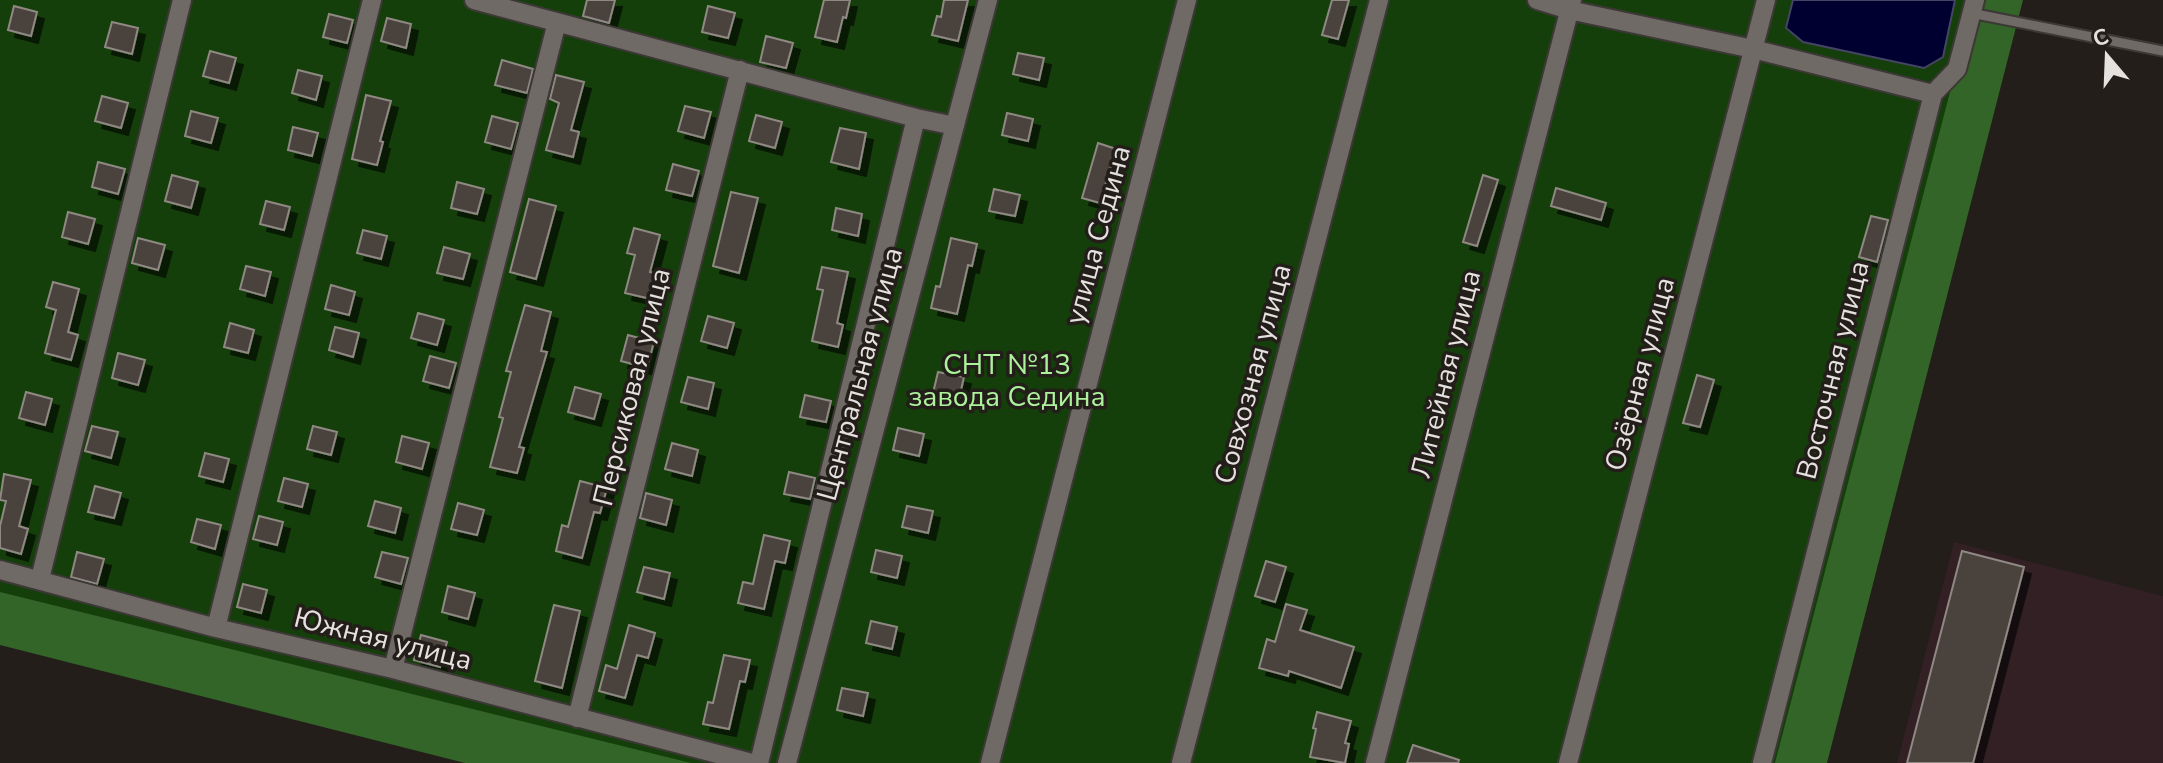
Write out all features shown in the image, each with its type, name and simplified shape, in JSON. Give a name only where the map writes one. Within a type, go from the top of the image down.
[{"type":"street","points":[[40,579],[182,0]]},
{"type":"street","points":[[216,628],[372,0]]},
{"type":"street","points":[[474,0],[955,126]]},
{"type":"street","name":"Центральная улица","points":[[787,763],[988,0]]},
{"type":"street","name":"улица Седина","points":[[990,763],[1187,0]]},
{"type":"street","name":"Совхозная улица","points":[[1181,763],[1379,0]]},
{"type":"street","points":[[1537,0],[1570,5],[1933,94]]},
{"type":"street","name":"Озёрная улица","points":[[1568,763],[1766,0]]},
{"type":"street","name":"Литейная улица","points":[[1375,763],[1570,5]]},
{"type":"street","name":"Восточная улица","points":[[1762,763],[1933,94],[1957,69],[1973,6]]},
{"type":"street","points":[[393,669],[557,22]]},
{"type":"street","name":"Персиковая улица","points":[[577,718],[740,70]]},
{"type":"street","name":"Центральная улица","points":[[759,763],[916,118]]},
{"type":"street","name":"Южная улица","points":[[0,570],[216,628],[393,669],[752,763]]},
{"type":"lane","points":[[1973,6],[2163,51]]},
{"type":"shaded area","points":[[1793,0],[1955,0],[1943,57],[1924,68],[1803,42],[1786,28]]},
{"type":"shaded area","points":[[1954,542],[2163,596],[2163,763],[1897,763]]},
{"type":"green space","name":"СНТ №13 завода Седина","points":[[0,0],[2013,0],[1817,763],[598,763],[0,605]]},
{"type":"green space","points":[[1974,0],[2023,0],[1827,763],[1775,763]]},
{"type":"green space","points":[[0,592],[691,763],[465,763],[0,645]]},
{"type":"building","points":[[587,0],[615,0],[609,23],[583,16]]},
{"type":"building","points":[[824,0],[850,0],[837,42],[815,37]]},
{"type":"building","points":[[944,0],[968,0],[958,41],[932,35],[937,16],[941,17]]},
{"type":"building","points":[[1332,0],[1349,0],[1338,39],[1322,35]]},
{"type":"building","points":[[14,6],[37,12],[31,36],[8,30]]},
{"type":"building","points":[[708,6],[735,13],[728,38],[702,32]]},
{"type":"building","points":[[329,14],[353,20],[347,43],[323,37]]},
{"type":"building","points":[[387,18],[411,24],[406,48],[381,41]]},
{"type":"building","points":[[112,22],[138,28],[132,54],[105,47]]},
{"type":"building","points":[[766,36],[793,43],[786,68],[760,62]]},
{"type":"building","points":[[210,51],[236,58],[229,83],[203,76]]},
{"type":"building","points":[[1018,53],[1044,58],[1039,80],[1013,74]]},
{"type":"building","points":[[502,60],[533,69],[527,93],[495,85]]},
{"type":"building","points":[[298,70],[322,76],[316,100],[292,93]]},
{"type":"building","points":[[556,75],[584,82],[571,130],[579,132],[573,157],[546,150],[559,103],[550,99]]},
{"type":"building","points":[[366,95],[391,101],[377,165],[352,159]]},
{"type":"building","points":[[102,96],[128,103],[121,128],[95,121]]},
{"type":"building","points":[[685,106],[711,112],[704,138],[678,131]]},
{"type":"building","points":[[191,111],[218,118],[211,143],[185,136]]},
{"type":"building","points":[[1007,113],[1033,119],[1028,141],[1002,135]]},
{"type":"building","points":[[756,115],[782,122],[775,148],[749,141]]},
{"type":"building","points":[[492,116],[518,123],[511,149],[485,142]]},
{"type":"building","points":[[293,127],[318,133],[312,156],[288,150]]},
{"type":"building","points":[[840,128],[866,133],[859,169],[831,162]]},
{"type":"building","points":[[1098,143],[1116,149],[1100,203],[1082,198]]},
{"type":"building","points":[[98,162],[125,169],[118,194],[92,187]]},
{"type":"building","points":[[673,164],[699,171],[692,196],[666,190]]},
{"type":"building","points":[[172,175],[198,182],[191,208],[165,201]]},
{"type":"building","points":[[1483,175],[1498,180],[1477,246],[1463,242]]},
{"type":"building","points":[[457,182],[484,189],[477,214],[451,208]]},
{"type":"building","points":[[1556,188],[1606,203],[1601,220],[1551,206]]},
{"type":"building","points":[[994,189],[1020,195],[1015,216],[989,211]]},
{"type":"building","points":[[731,192],[758,198],[739,273],[713,266]]},
{"type":"building","points":[[529,199],[556,206],[536,279],[510,272]]},
{"type":"building","points":[[266,201],[290,207],[284,230],[260,224]]},
{"type":"building","points":[[836,208],[862,214],[858,236],[832,230]]},
{"type":"building","points":[[68,212],[95,219],[88,244],[62,237]]},
{"type":"building","points":[[1871,216],[1888,220],[1877,262],[1859,257]]},
{"type":"building","points":[[634,228],[660,235],[650,272],[658,274],[651,299],[625,293],[635,255],[627,253]]},
{"type":"building","points":[[363,230],[387,236],[381,259],[357,253]]},
{"type":"building","points":[[138,238],[165,245],[158,270],[132,263]]},
{"type":"building","points":[[951,238],[977,244],[972,266],[968,265],[957,314],[931,308],[936,286],[940,287]]},
{"type":"building","points":[[444,247],[470,254],[463,279],[437,273]]},
{"type":"building","points":[[246,266],[271,272],[265,296],[240,289]]},
{"type":"building","points":[[822,267],[848,272],[837,323],[843,325],[838,347],[812,341],[823,290],[817,289]]},
{"type":"building","points":[[53,282],[79,289],[68,332],[78,335],[71,360],[45,353],[56,310],[46,307]]},
{"type":"building","points":[[331,285],[355,292],[349,315],[325,309]]},
{"type":"building","points":[[525,305],[551,312],[541,351],[547,352],[519,447],[524,448],[517,473],[490,467],[511,372],[506,371]]},
{"type":"building","points":[[418,313],[444,320],[437,345],[411,338]]},
{"type":"building","points":[[708,316],[734,323],[727,348],[701,341]]},
{"type":"building","points":[[230,323],[254,330],[248,353],[224,347]]},
{"type":"building","points":[[335,327],[359,333],[353,357],[329,350]]},
{"type":"building","points":[[628,335],[654,342],[647,368],[621,361]]},
{"type":"building","points":[[118,353],[145,360],[138,385],[112,378]]},
{"type":"building","points":[[430,356],[456,363],[449,388],[423,381]]},
{"type":"building","points":[[938,372],[964,377],[959,399],[933,393]]},
{"type":"building","points":[[1697,375],[1714,380],[1700,427],[1683,423]]},
{"type":"building","points":[[688,377],[714,383],[708,409],[681,402]]},
{"type":"building","points":[[575,387],[601,394],[594,419],[568,412]]},
{"type":"building","points":[[26,392],[52,399],[45,425],[19,418]]},
{"type":"building","points":[[805,395],[831,401],[826,422],[800,417]]},
{"type":"building","points":[[92,426],[118,432],[111,458],[85,451]]},
{"type":"building","points":[[313,426],[337,432],[331,455],[307,449]]},
{"type":"building","points":[[898,428],[924,434],[919,456],[893,450]]},
{"type":"building","points":[[402,436],[429,443],[422,469],[396,462]]},
{"type":"building","points":[[672,443],[698,450],[692,476],[665,469]]},
{"type":"building","points":[[205,453],[229,459],[223,482],[199,476]]},
{"type":"building","points":[[789,472],[815,478],[810,499],[784,494]]},
{"type":"building","points":[[4,474],[31,480],[19,526],[28,529],[21,554],[0,548],[0,526],[6,501],[0,500]]},
{"type":"building","points":[[284,478],[308,484],[302,507],[278,501]]},
{"type":"building","points":[[580,481],[607,488],[600,513],[594,512],[582,558],[556,551],[562,525],[568,527]]},
{"type":"building","points":[[95,486],[121,493],[114,518],[88,512]]},
{"type":"building","points":[[646,493],[672,500],[666,525],[640,518]]},
{"type":"building","points":[[375,501],[401,508],[395,533],[368,526]]},
{"type":"building","points":[[458,503],[484,510],[477,535],[451,529]]},
{"type":"building","points":[[907,506],[933,511],[928,533],[902,527]]},
{"type":"building","points":[[259,516],[283,522],[277,545],[253,539]]},
{"type":"building","points":[[197,519],[221,525],[215,549],[191,542]]},
{"type":"building","points":[[764,535],[790,541],[785,563],[775,561],[764,609],[738,603],[743,582],[753,584]]},
{"type":"building","points":[[876,550],[902,556],[897,578],[871,572]]},
{"type":"building","points":[[1962,551],[2024,567],[1973,763],[1907,763]]},
{"type":"building","points":[[77,552],[104,559],[97,584],[71,577]]},
{"type":"building","points":[[382,552],[408,558],[401,584],[375,577]]},
{"type":"building","points":[[1266,561],[1286,567],[1275,602],[1255,596]]},
{"type":"building","points":[[644,567],[670,573],[664,599],[637,592]]},
{"type":"building","points":[[243,584],[267,590],[261,613],[237,607]]},
{"type":"building","points":[[448,586],[475,593],[468,619],[442,612]]},
{"type":"building","points":[[1286,604],[1307,610],[1300,630],[1354,647],[1341,688],[1289,671],[1288,676],[1259,668],[1267,639],[1275,642]]},
{"type":"building","points":[[554,605],[580,611],[562,688],[535,681]]},
{"type":"building","points":[[871,621],[897,627],[892,649],[866,643]]},
{"type":"building","points":[[629,625],[655,633],[648,658],[637,655],[625,698],[599,691],[606,665],[617,669]]},
{"type":"building","points":[[421,635],[447,642],[440,667],[414,660]]},
{"type":"building","points":[[724,655],[750,660],[745,682],[740,681],[729,729],[703,724],[708,702],[713,703]]},
{"type":"building","points":[[842,688],[868,693],[863,716],[837,710]]},
{"type":"building","points":[[1317,712],[1351,721],[1345,743],[1349,744],[1345,763],[1310,757]]},
{"type":"building","points":[[1413,745],[1459,760],[1458,763],[1407,763]]}]
